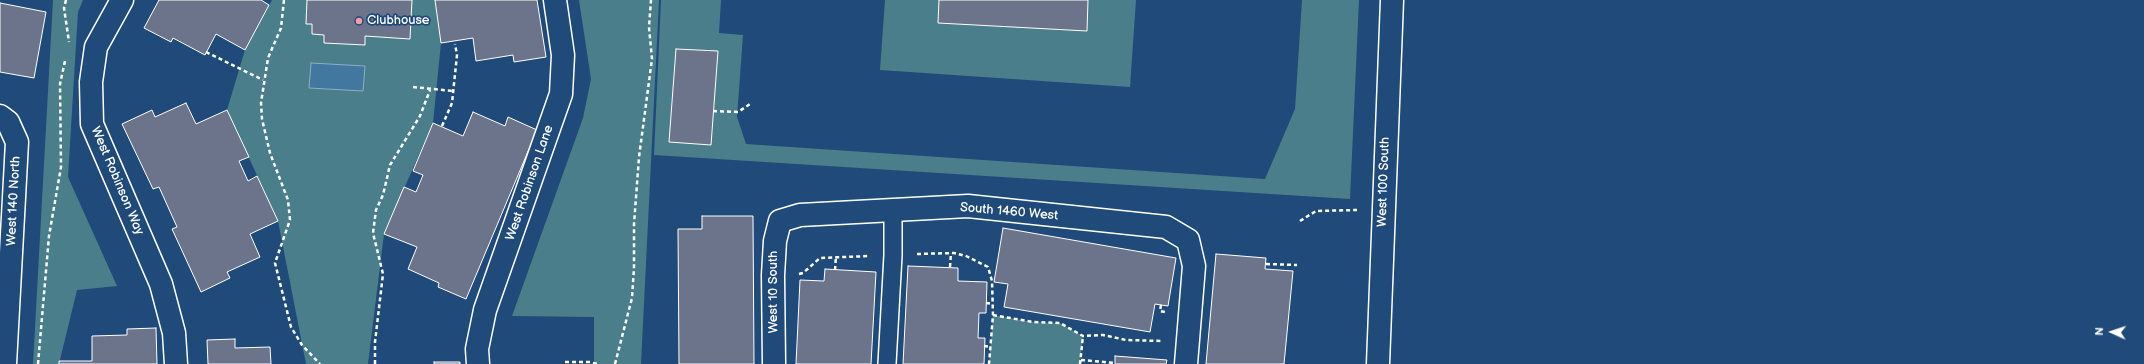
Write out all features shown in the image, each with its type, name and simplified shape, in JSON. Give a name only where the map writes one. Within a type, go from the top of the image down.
[{"type":"street","name":"West Robinson Way","points":[[122,0],[96,47],[91,82],[92,124],[161,284],[174,333],[176,364]]},
{"type":"street","name":"West Robinson Lane","points":[[478,364],[477,349],[485,310],[561,94],[563,55],[555,0]]},
{"type":"street","name":"West 100 South","points":[[1378,364],[1392,0]]},
{"type":"street","name":"West 140 North","points":[[0,116],[8,122],[17,142],[5,364]]},
{"type":"street","name":"South 1460 West","points":[[780,221],[800,215],[976,207],[1166,227],[1188,240],[1194,266],[1186,354]]},
{"type":"street","name":"West 10 South","points":[[774,364],[773,275],[775,241],[780,221]]},
{"type":"lane","points":[[887,364],[893,255],[893,210]]},
{"type":"path","points":[[66,0],[64,8],[68,47]]},
{"type":"path","points":[[284,0],[280,28],[268,58],[263,80],[261,103],[262,119],[270,153],[288,200],[290,220],[275,263],[291,327],[302,345],[320,364]]},
{"type":"path","points":[[615,364],[632,298],[634,224],[639,165],[652,59],[649,28],[651,0]]},
{"type":"path","points":[[442,126],[452,103],[457,55],[455,44]]},
{"type":"path","points":[[206,52],[263,80]]},
{"type":"path","points":[[38,364],[49,236],[61,167],[60,84],[66,57]]},
{"type":"path","points":[[413,87],[430,90],[453,91]]},
{"type":"path","points":[[375,364],[375,342],[383,274],[373,234],[376,210],[383,195],[390,164],[420,116],[430,90]]},
{"type":"path","points":[[714,110],[738,112],[750,104]]},
{"type":"path","points":[[1300,220],[1316,211],[1338,209],[1383,211]]},
{"type":"path","points":[[950,267],[951,253]]},
{"type":"path","points":[[835,270],[836,256]]},
{"type":"path","points":[[1266,264],[1297,265]]},
{"type":"path","points":[[986,303],[992,304]]},
{"type":"path","points":[[993,315],[1033,322],[1060,324],[1083,336],[1103,335],[1186,354]]},
{"type":"path","points":[[1080,364],[1083,336]]},
{"type":"path","points":[[984,346],[991,347]]},
{"type":"path","points":[[1081,360],[1115,363]]},
{"type":"path","points":[[565,362],[589,362],[598,364]]},
{"type":"green space","points":[[53,0],[83,0],[78,12],[68,177],[117,286],[77,290],[59,364],[33,364]]},
{"type":"green space","points":[[272,0],[436,0],[441,43],[433,123],[384,234],[368,364],[306,364],[278,221],[227,110],[245,50]]},
{"type":"green space","points":[[579,0],[659,0],[641,364],[594,364],[594,317],[512,316],[583,118],[591,79]]},
{"type":"green space","points":[[661,0],[721,0],[719,33],[743,35],[737,117],[746,144],[1265,179],[1295,109],[1302,0],[1359,0],[1350,199],[654,155]]},
{"type":"green space","points":[[885,0],[1136,0],[1130,87],[880,70]]},
{"type":"green space","points":[[993,315],[1033,322],[1060,323],[1083,336],[1080,364],[989,364]]},
{"type":"water","points":[[311,63],[365,66],[363,91],[309,88]]},
{"type":"building","points":[[159,0],[261,0],[269,5],[245,50],[216,34],[205,55],[173,38],[171,42],[144,28]]},
{"type":"building","name":"Clubhouse","points":[[307,0],[412,0],[410,39],[365,36],[365,45],[324,43],[324,35],[312,34],[312,24],[306,24]]},
{"type":"building","points":[[435,0],[537,0],[546,57],[514,62],[513,55],[476,61],[473,38],[441,43]]},
{"type":"building","points":[[939,0],[1088,0],[1087,31],[938,23]]},
{"type":"building","points":[[0,3],[46,12],[34,78],[0,72]]},
{"type":"building","points":[[676,49],[718,51],[711,145],[669,142]]},
{"type":"building","points":[[186,103],[196,124],[227,110],[249,157],[239,161],[248,181],[257,176],[278,221],[250,234],[260,257],[227,272],[230,278],[201,292],[172,229],[177,227],[159,187],[153,189],[122,124],[152,110],[155,117]]},
{"type":"building","points":[[473,112],[505,126],[508,117],[537,130],[466,299],[438,287],[439,283],[408,269],[417,247],[384,234],[404,187],[416,192],[423,175],[413,171],[433,123],[463,136]]},
{"type":"building","points":[[702,216],[753,216],[754,364],[679,364],[678,229],[702,229]]},
{"type":"building","points":[[1003,228],[1176,258],[1168,306],[1155,304],[1150,332],[1004,307],[1008,284],[994,282]]},
{"type":"building","points":[[1216,254],[1266,258],[1265,269],[1293,271],[1284,364],[1206,364]]},
{"type":"building","points":[[908,266],[958,268],[958,281],[987,282],[986,313],[979,313],[978,338],[985,338],[984,364],[903,364]]},
{"type":"building","points":[[825,269],[876,272],[871,364],[796,364],[800,280],[824,281]]},
{"type":"building","points":[[156,328],[157,364],[59,364],[59,361],[92,361],[92,336],[127,335],[127,329]]},
{"type":"building","points":[[235,339],[235,348],[270,347],[271,364],[208,364],[207,340]]},
{"type":"building","points":[[1115,356],[1167,360],[1166,364],[1115,364]]},
{"type":"building","points":[[434,362],[460,362],[460,364],[434,364]]},
{"type":"place","name":"Clubhouse","points":[[359,21]]}]
